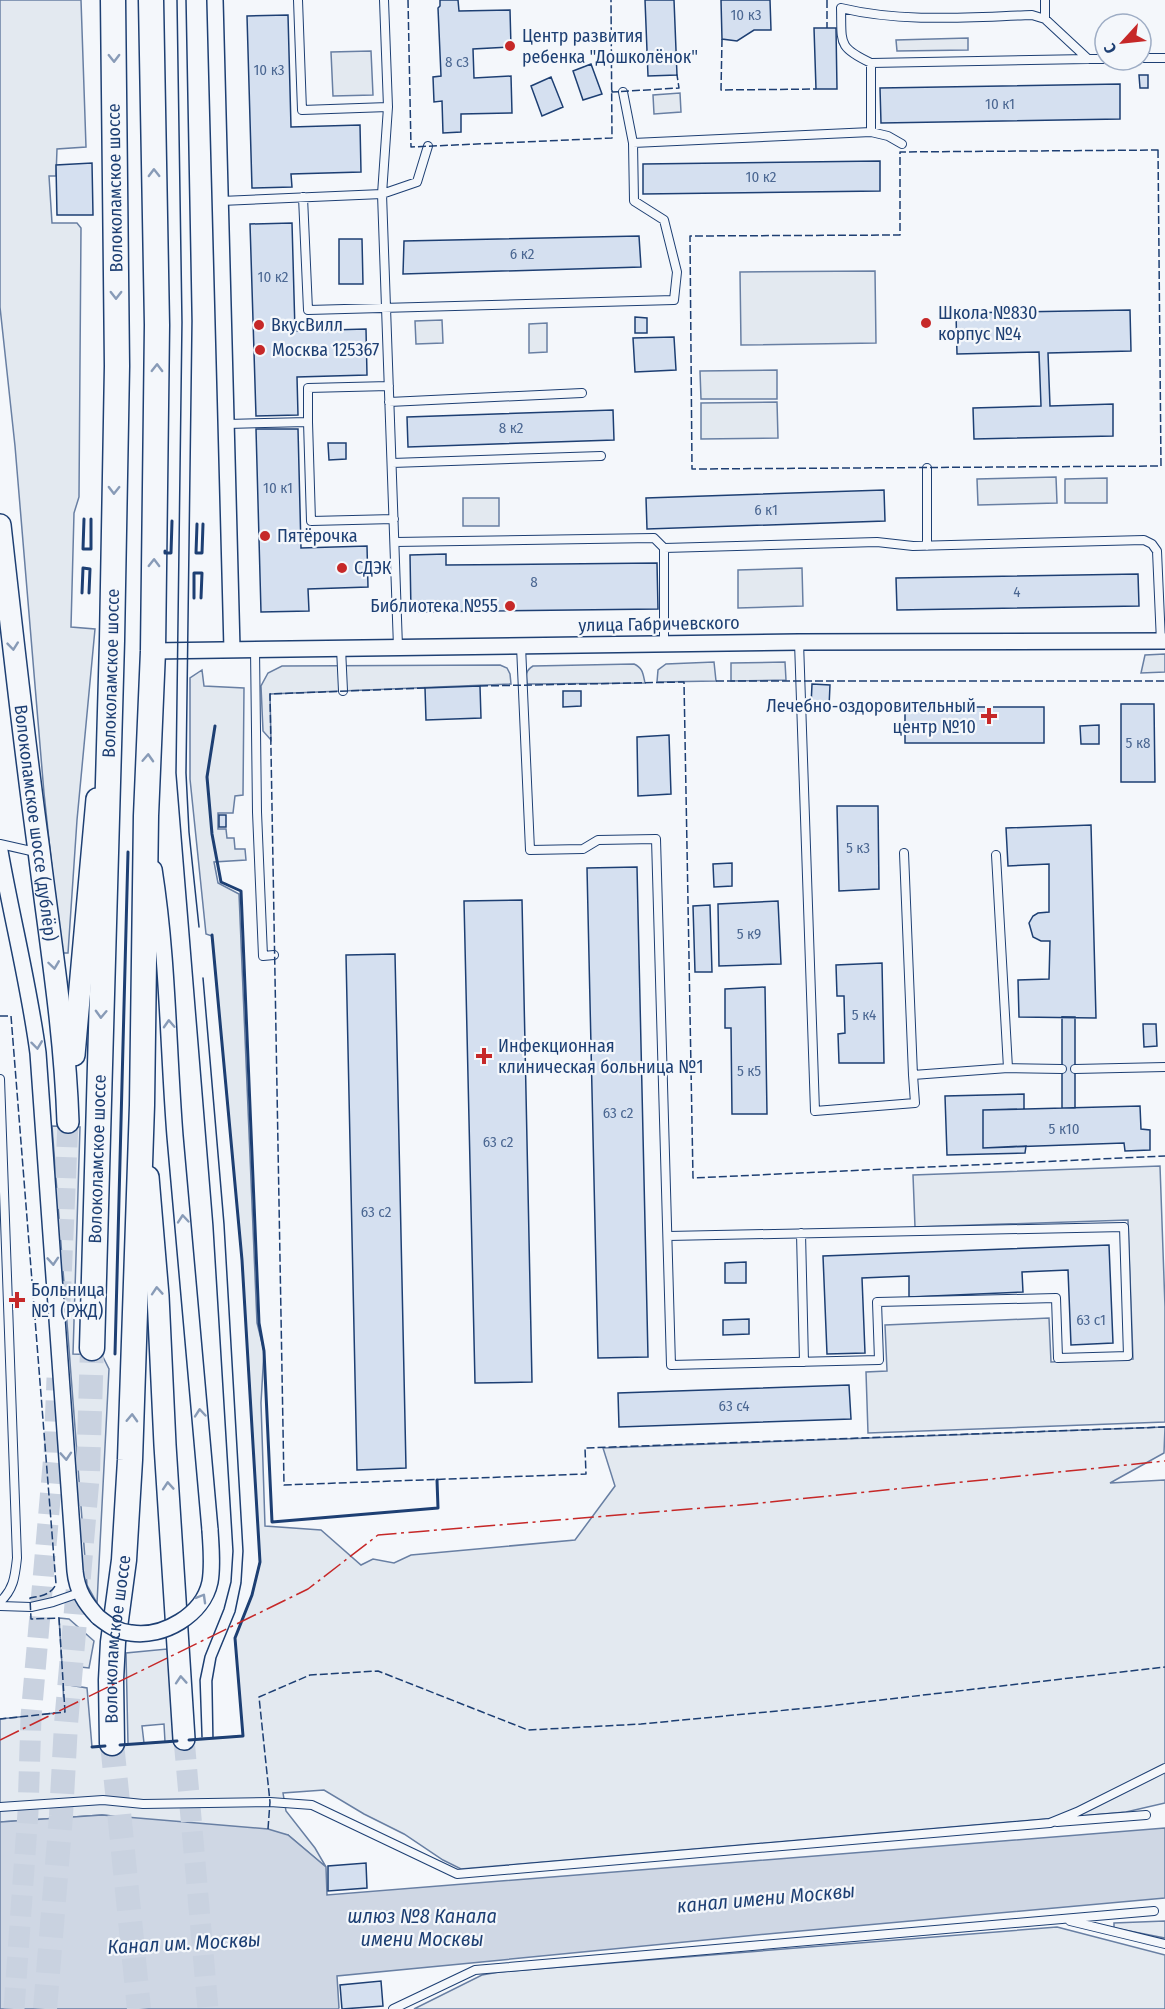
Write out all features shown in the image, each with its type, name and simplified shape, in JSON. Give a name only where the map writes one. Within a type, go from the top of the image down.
[{"type":"main road","name":"Волоколамское шоссе","points":[[92,1348],[112,641],[117,366],[113,0]]},
{"type":"main road","name":"Волоколамское шоссе","points":[[112,1743],[113,1642],[124,1560],[130,1471],[142,1105],[146,816],[153,651],[157,326],[152,0]]},
{"type":"main road","name":"Волоколамское шоссе (дублёр)","points":[[0,525],[25,744],[64,1046],[68,1122],[112,641]]},
{"type":"main road","name":"Волоколамское шоссе","points":[[142,1105],[158,1296],[184,1739]]},
{"type":"street","points":[[215,0],[232,649]]},
{"type":"street","name":"улица Габричевского","points":[[153,651],[799,642],[1163,642]]},
{"type":"street","points":[[0,851],[32,1006],[38,1053],[76,1582],[79,1593],[86,1604],[111,1627],[130,1633],[148,1634],[167,1629],[184,1619],[199,1604],[209,1584],[211,1559],[175,1134],[168,995],[160,910],[146,816]]},
{"type":"lane","points":[[297,0],[302,110],[388,107]]},
{"type":"lane","points":[[384,0],[388,107],[382,194],[398,647]]},
{"type":"lane","points":[[1045,0],[1045,19]]},
{"type":"lane","points":[[1088,59],[1045,19],[1032,15],[933,18],[864,14],[841,4],[844,45],[851,54],[871,63],[1093,59]]},
{"type":"lane","points":[[871,63],[871,132]]},
{"type":"lane","points":[[303,197],[308,310],[674,300],[677,272],[664,220],[634,201],[633,143],[623,92]]},
{"type":"lane","points":[[633,143],[871,132],[888,136],[902,144]]},
{"type":"lane","points":[[221,201],[382,194],[417,183],[428,146]]},
{"type":"lane","points":[[389,386],[308,388],[311,521],[394,519]]},
{"type":"lane","points":[[389,402],[582,393]]},
{"type":"lane","points":[[227,424],[308,422]]},
{"type":"lane","points":[[392,463],[601,456]]},
{"type":"lane","points":[[927,468],[927,546]]},
{"type":"lane","points":[[395,542],[654,538],[664,548],[664,644]]},
{"type":"lane","points":[[664,548],[877,542],[927,546],[1144,540],[1152,544],[1157,551],[1163,642]]},
{"type":"lane","points":[[799,642],[815,1111],[915,1103],[904,853]]},
{"type":"lane","points":[[521,646],[530,850],[583,849],[598,840],[656,839],[671,1365],[879,1360],[878,1302],[1056,1298],[1058,1358],[1128,1356],[1124,1227],[668,1236]]},
{"type":"lane","points":[[341,648],[343,691]]},
{"type":"lane","points":[[255,649],[262,957],[274,956]]},
{"type":"lane","points":[[0,844],[31,851],[40,860]]},
{"type":"lane","points":[[996,855],[1008,1068]]},
{"type":"lane","points":[[1075,1069],[1165,1067]]},
{"type":"lane","points":[[913,1075],[1008,1068],[1062,1069]]},
{"type":"lane","points":[[0,1079],[17,1558],[15,1582],[0,1604]]},
{"type":"lane","points":[[801,1233],[804,1362]]},
{"type":"lane","points":[[0,1604],[31,1607],[79,1593]]},
{"type":"lane","points":[[1050,1823],[1165,1768]]},
{"type":"lane","points":[[0,1807],[103,1800],[142,1804],[270,1802],[312,1805],[457,1874],[1146,1815]]},
{"type":"lane","points":[[393,2009],[475,1970],[1154,1911]]},
{"type":"lane","points":[[1063,1919],[1165,1944]]},
{"type":"shaded area","points":[[0,0],[81,0],[86,147],[57,149],[56,176],[49,176],[52,223],[77,223],[81,228],[79,497],[74,513],[71,627],[95,629],[77,820],[68,953],[61,953],[44,793],[15,446],[0,307]]},
{"type":"shaded area","points":[[968,38],[968,50],[897,51],[896,40]]},
{"type":"shaded area","points":[[371,51],[373,95],[333,96],[331,52]]},
{"type":"shaded area","points":[[680,93],[681,112],[654,114],[653,95]]},
{"type":"shaded area","points":[[875,271],[876,343],[741,345],[740,272]]},
{"type":"shaded area","points":[[442,320],[443,343],[416,344],[415,321]]},
{"type":"shaded area","points":[[547,323],[547,352],[529,353],[529,324]]},
{"type":"shaded area","points":[[777,370],[777,399],[701,399],[700,371]]},
{"type":"shaded area","points":[[777,402],[778,438],[701,439],[701,403]]},
{"type":"shaded area","points":[[1056,477],[1057,503],[978,505],[977,479]]},
{"type":"shaded area","points":[[1107,478],[1107,503],[1065,503],[1065,479]]},
{"type":"shaded area","points":[[463,498],[499,498],[499,526],[463,526]]},
{"type":"shaded area","points":[[802,568],[803,606],[738,608],[738,570]]},
{"type":"shaded area","points":[[1165,654],[1165,672],[1141,673],[1145,655]]},
{"type":"shaded area","points":[[714,662],[716,681],[657,682],[658,670],[666,664]]},
{"type":"shaded area","points":[[785,662],[786,680],[731,681],[731,663]]},
{"type":"shaded area","points":[[634,664],[641,669],[645,683],[527,684],[527,674],[533,666]]},
{"type":"shaded area","points":[[500,665],[507,668],[511,684],[270,694],[271,740],[263,731],[261,686],[268,673],[282,666]]},
{"type":"shaded area","points":[[202,670],[204,686],[244,688],[243,795],[235,796],[233,813],[218,813],[218,829],[226,829],[227,838],[234,838],[235,849],[245,849],[246,860],[214,862],[218,883],[239,894],[257,1323],[264,1351],[261,1403],[265,1526],[321,1530],[361,1565],[373,1559],[394,1563],[411,1555],[575,1540],[615,1486],[603,1448],[1165,1427],[1164,1453],[1110,1483],[1165,1480],[1165,1803],[1126,1812],[461,1869],[404,1834],[324,1790],[283,1793],[286,1811],[315,1848],[326,1867],[288,1835],[102,1815],[0,1822],[0,1719],[64,1712],[63,1684],[87,1688],[92,1747],[128,1744],[126,1653],[167,1649],[178,1740],[243,1736],[235,1638],[252,1595],[260,1561],[242,1260],[212,936],[206,934],[190,779],[190,678]],"holes":[[[164,1724],[165,1742],[144,1743],[142,1726]]]},
{"type":"shaded area","points":[[52,1126],[80,1127],[73,1354],[102,1355],[109,1369],[97,1603],[87,1585]]},
{"type":"shaded area","points":[[1160,1166],[1165,1307],[1165,1422],[868,1433],[866,1372],[887,1371],[885,1325],[1049,1318],[1051,1362],[1133,1359],[1128,1220],[915,1227],[913,1175]]},
{"type":"shaded area","points":[[59,1618],[69,1619],[94,1641],[89,1668],[62,1665]]},
{"type":"shaded area","points":[[1165,1921],[1165,1938],[1114,1928],[1114,1923]]},
{"type":"shaded area","points":[[1057,1927],[1165,1955],[1165,2009],[414,2009],[482,1975],[499,1972]]},
{"type":"water","points":[[102,1815],[268,1829],[288,1835],[326,1867],[327,1895],[1165,1828],[1165,1898],[337,1976],[338,2009],[0,2009],[0,1822]]},
{"type":"building","points":[[440,0],[458,0],[459,11],[510,10],[511,47],[473,49],[474,78],[511,76],[512,113],[461,114],[461,132],[443,133],[442,101],[434,102],[433,77],[441,76],[438,8]]},
{"type":"building","points":[[645,0],[674,0],[677,75],[648,76]]},
{"type":"building","points":[[721,0],[770,0],[771,30],[754,30],[737,41],[722,39]]},
{"type":"building","points":[[288,15],[291,127],[360,125],[361,172],[291,174],[292,187],[252,188],[247,16]]},
{"type":"building","points":[[814,28],[836,28],[837,89],[816,89]]},
{"type":"building","points":[[591,64],[602,94],[583,100],[573,71]]},
{"type":"building","points":[[1139,75],[1148,75],[1148,88],[1140,88]]},
{"type":"building","points":[[551,77],[563,107],[542,116],[531,86]]},
{"type":"building","points":[[1120,84],[1120,119],[881,123],[880,88]]},
{"type":"building","points":[[880,161],[880,191],[643,194],[643,164]]},
{"type":"building","points":[[92,163],[93,215],[57,215],[56,165]]},
{"type":"building","points":[[292,223],[295,331],[366,329],[367,375],[297,377],[298,415],[256,416],[250,224]]},
{"type":"building","points":[[639,236],[641,267],[403,274],[404,241]]},
{"type":"building","points":[[339,239],[362,239],[363,284],[339,284]]},
{"type":"building","points":[[1130,310],[1131,351],[1048,353],[1050,406],[1113,404],[1113,436],[974,439],[973,408],[1041,406],[1039,352],[957,354],[956,313]]},
{"type":"building","points":[[635,317],[647,318],[647,333],[635,333]]},
{"type":"building","points":[[674,337],[676,370],[635,372],[633,338]]},
{"type":"building","points":[[613,410],[614,440],[408,447],[407,417]]},
{"type":"building","points":[[256,429],[298,429],[301,548],[367,546],[368,587],[308,589],[309,611],[261,612]]},
{"type":"building","points":[[328,443],[346,443],[346,459],[329,460]]},
{"type":"building","points":[[884,490],[885,521],[647,529],[646,498]]},
{"type":"building","points":[[446,554],[446,565],[657,563],[658,609],[411,612],[410,555]]},
{"type":"building","points":[[1138,574],[1139,606],[897,610],[896,578]]},
{"type":"building","points":[[812,684],[830,685],[829,707],[811,706]]},
{"type":"building","points":[[480,686],[481,718],[426,720],[425,688]]},
{"type":"building","points":[[563,691],[581,691],[581,706],[563,707]]},
{"type":"building","points":[[1121,704],[1154,704],[1155,782],[1121,782]]},
{"type":"building","points":[[905,707],[1044,707],[1044,743],[905,743]]},
{"type":"building","points":[[1099,725],[1099,744],[1081,744],[1080,726]]},
{"type":"building","points":[[669,735],[671,794],[638,796],[637,737]]},
{"type":"building","points":[[837,806],[878,806],[879,889],[839,891]]},
{"type":"building","points":[[219,815],[226,815],[226,827],[219,827]]},
{"type":"building","points":[[1091,825],[1096,1018],[1019,1017],[1018,980],[1049,979],[1050,941],[1041,941],[1033,937],[1029,923],[1038,913],[1049,912],[1049,864],[1008,866],[1006,828]]},
{"type":"building","points":[[732,863],[732,886],[714,887],[713,864]]},
{"type":"building","points":[[637,867],[648,1357],[598,1358],[587,868]]},
{"type":"building","points":[[522,900],[532,1382],[475,1383],[464,901]]},
{"type":"building","points":[[778,901],[781,964],[719,966],[718,904]]},
{"type":"building","points":[[710,905],[712,972],[695,972],[693,906]]},
{"type":"building","points":[[395,954],[406,1468],[357,1470],[346,955]]},
{"type":"building","points":[[882,963],[884,1063],[839,1063],[838,1034],[845,1033],[844,996],[837,996],[836,965]]},
{"type":"building","points":[[765,987],[767,1114],[732,1114],[731,1028],[725,1028],[725,989]]},
{"type":"building","points":[[1062,1017],[1075,1017],[1075,1108],[1062,1108]]},
{"type":"building","points":[[1143,1024],[1156,1024],[1157,1046],[1144,1047]]},
{"type":"building","points":[[1024,1094],[1024,1109],[983,1110],[983,1148],[1026,1146],[1025,1153],[947,1155],[945,1096]]},
{"type":"building","points":[[1140,1106],[1141,1129],[1150,1130],[1150,1150],[1125,1151],[1124,1143],[983,1148],[983,1110]]},
{"type":"building","points":[[1109,1245],[1113,1343],[1071,1345],[1068,1270],[1022,1272],[1023,1292],[909,1297],[909,1276],[862,1278],[865,1353],[827,1354],[823,1256]]},
{"type":"building","points":[[746,1262],[746,1283],[725,1283],[725,1263]]},
{"type":"building","points":[[749,1319],[749,1334],[723,1335],[723,1320]]},
{"type":"building","points":[[849,1385],[851,1419],[619,1427],[618,1393]]},
{"type":"building","points":[[366,1863],[367,1888],[328,1891],[328,1866]]},
{"type":"building","points":[[381,1981],[383,2006],[342,2009],[340,1985]]},
{"type":"tunnel","points":[[60,1302],[68,1122]]},
{"type":"tunnel","points":[[45,2009],[66,1724],[88,1473],[92,1348]]},
{"type":"tunnel","points":[[14,2009],[28,1812],[31,1717],[54,1454],[57,1378]]},
{"type":"tunnel","points":[[184,1739],[208,2009]]},
{"type":"tunnel","points":[[112,1743],[139,2009]]},
{"type":"tram line","points":[[177,0],[182,322],[176,773],[213,1225],[233,1551],[231,1582],[224,1609],[205,1656],[200,1680],[202,1737]]},
{"type":"tram line","points":[[186,0],[192,321],[186,773],[189,832],[199,927]]},
{"type":"tram line","points":[[203,978],[224,1224],[243,1551],[241,1583],[235,1612],[216,1658],[212,1681],[213,1737]]},
{"type":"fence","points":[[408,0],[411,147],[612,138],[611,0]]},
{"type":"fence","points":[[827,0],[827,28]]},
{"type":"fence","points":[[722,39],[721,90],[816,89]]},
{"type":"fence","points":[[612,90],[612,92],[679,88],[676,75]]},
{"type":"fence","points":[[1158,150],[1161,466],[692,469],[690,236],[900,235],[900,152],[1158,150]]},
{"type":"fence","points":[[716,681],[1165,681]]},
{"type":"fence","points":[[480,686],[684,682],[693,1178],[1165,1156]]},
{"type":"fence","points":[[425,688],[270,694],[284,1485],[586,1474],[585,1448],[1165,1427]]},
{"type":"fence","points":[[0,1016],[11,1016],[56,1584],[48,1593],[30,1598],[31,1619],[59,1618],[65,1712],[0,1719]]},
{"type":"fence","points":[[268,1829],[270,1802],[259,1697],[310,1675],[378,1671],[528,1730],[641,1724],[829,1706],[1165,1667]]},
{"type":"wall","points":[[84,519],[83,549],[91,549],[91,519]]},
{"type":"wall","points":[[165,551],[165,553],[171,553],[172,521]]},
{"type":"wall","points":[[197,524],[196,553],[202,553],[203,524]]},
{"type":"wall","points":[[82,593],[83,568],[90,569],[89,593]]},
{"type":"wall","points":[[194,598],[194,573],[202,573],[201,598]]},
{"type":"wall","points":[[215,726],[207,777],[212,834],[221,882],[241,891],[259,1323],[264,1351],[272,1522],[438,1508],[437,1480]]},
{"type":"wall","points":[[115,1354],[128,852]]},
{"type":"wall","points":[[189,1740],[243,1736],[235,1638],[252,1595],[260,1562],[242,1260],[212,935]]},
{"type":"wall","points":[[120,1745],[177,1741]]},
{"type":"wall","points":[[92,1747],[105,1746]]},
{"type":"power","points":[[0,1740],[308,1589],[378,1535],[751,1504],[1165,1461]]},
{"type":"place","name":"Центр развития ребенка \"Дошколёнок\"","points":[[510,46]]},
{"type":"place","name":"Школа №830 корпус №4","points":[[926,323]]},
{"type":"place","name":"ВкусВилл","points":[[259,325]]},
{"type":"place","name":"Москва 125367","points":[[260,350]]},
{"type":"place","name":"Пятёрочка","points":[[265,536]]},
{"type":"place","name":"СДЭК","points":[[342,568]]},
{"type":"place","name":"Библиотека №55","points":[[510,606]]},
{"type":"place","name":"Лечебно-оздоровительный центр №10","points":[[989,716]]},
{"type":"place","name":"Инфекционная клиническая больница №1","points":[[484,1056]]},
{"type":"place","name":"Больница №1 (РЖД)","points":[[17,1300]]},
{"type":"water label","name":"канал имени Москвы","points":[[766,1898]]},
{"type":"water label","name":"шлюз №8 Канала имени Москвы","points":[[422,1928]]},
{"type":"water label","name":"Канал им. Москвы","points":[[184,1943]]}]
